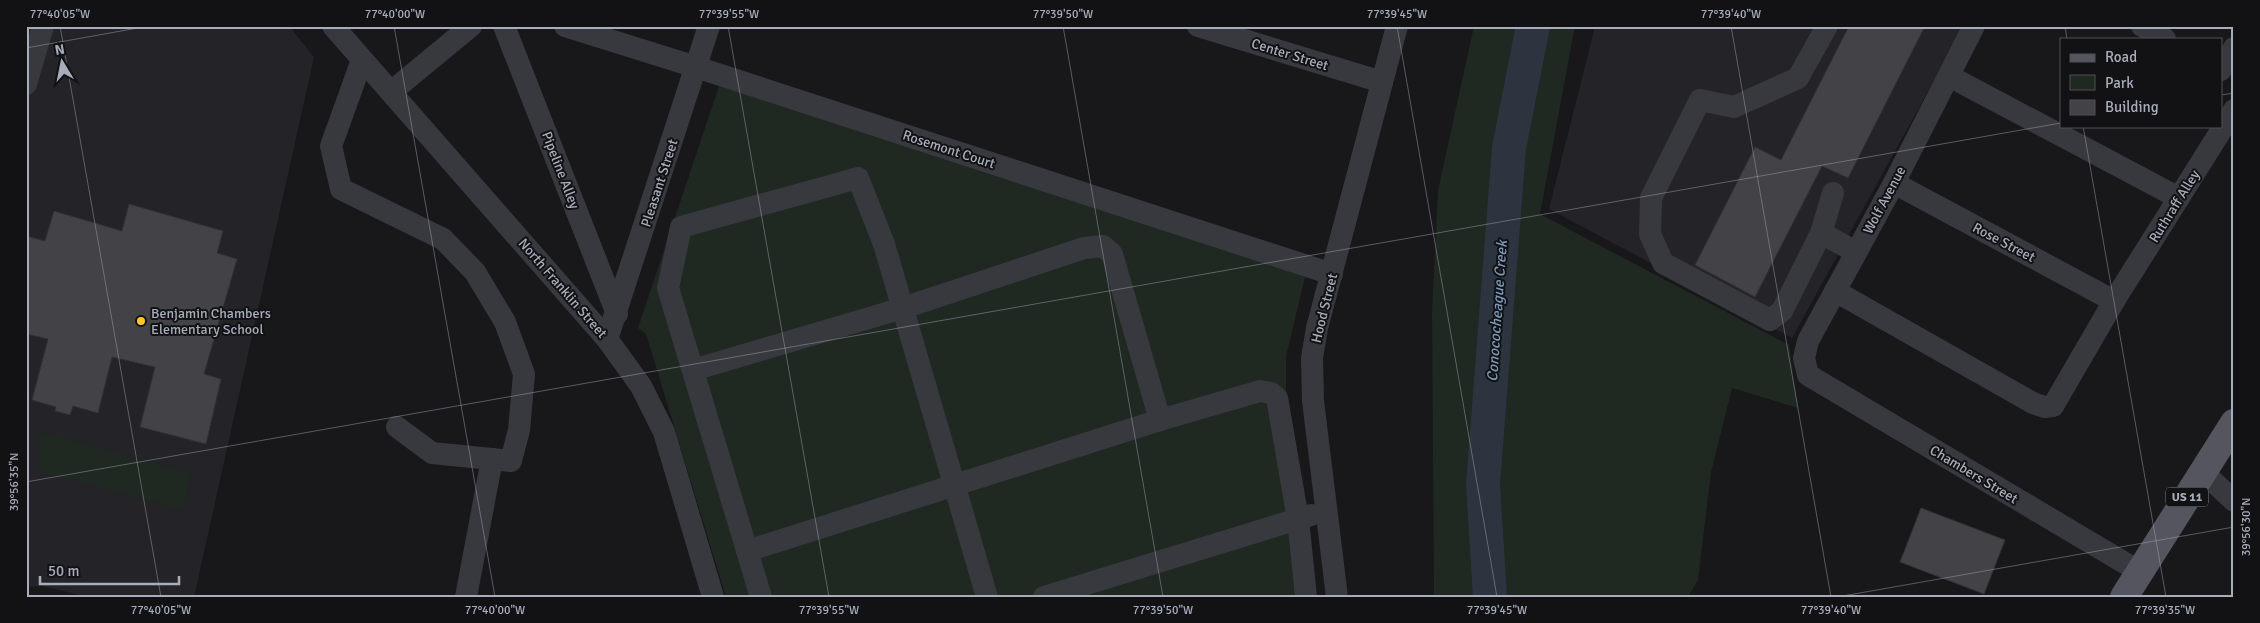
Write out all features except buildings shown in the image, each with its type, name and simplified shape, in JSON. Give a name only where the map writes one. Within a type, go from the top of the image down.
[{"type":"main road","name":"US 11","points":[[2124,597],[2234,423]]},
{"type":"street","points":[[26,84],[43,26]]},
{"type":"street","name":"North Franklin Street","points":[[333,26],[607,339],[641,386],[664,432],[713,597]]},
{"type":"street","points":[[391,92],[470,26]]},
{"type":"street","name":"Pipeline Alley","points":[[504,26],[617,314]]},
{"type":"street","name":"Rosemont Court","points":[[565,26],[1332,274]]},
{"type":"street","name":"Pleasant Street","points":[[607,339],[617,314],[709,26]]},
{"type":"street","name":"Center Street","points":[[1198,26],[1382,82]]},
{"type":"street","name":"Hood Street","points":[[1337,597],[1313,401],[1312,358],[1317,328],[1397,26]]},
{"type":"street","points":[[1828,26],[1798,78],[1734,108],[1700,100],[1651,198],[1650,234],[1663,262],[1770,320],[1782,311],[1821,234],[1833,193]]},
{"type":"street","name":"Wolf Avenue","points":[[1808,375],[1804,358],[1808,341],[1894,183],[1974,26]]},
{"type":"street","points":[[2142,26],[2163,38]]},
{"type":"street","points":[[2222,68],[2234,48]]},
{"type":"street","points":[[362,60],[331,146],[341,189],[443,240],[475,272],[505,322],[524,374],[519,430],[511,461],[432,453],[397,427]]},
{"type":"street","points":[[2222,71],[2234,77]]},
{"type":"street","points":[[1949,76],[2179,198]]},
{"type":"street","name":"Ruthraff Alley","points":[[1835,291],[2033,403],[2044,407],[2053,406],[2114,301],[2234,110]]},
{"type":"street","points":[[761,597],[668,288],[681,227],[858,178],[884,244],[987,597]]},
{"type":"street","name":"Rose Street","points":[[1894,183],[2114,301]]},
{"type":"street","points":[[1821,234],[1856,252]]},
{"type":"street","points":[[693,370],[903,308],[1084,248],[1103,246],[1112,254],[1160,420]]},
{"type":"street","name":"Chambers Street","points":[[1808,375],[2140,572]]},
{"type":"street","points":[[747,551],[1160,420],[1260,391],[1271,393],[1277,398],[1298,518],[1306,597]]},
{"type":"street","points":[[466,597],[492,459]]},
{"type":"street","points":[[2203,472],[2234,501]]},
{"type":"street","points":[[1044,597],[1327,510]]},
{"type":"shaded area","name":"Benjamin Chambers Elementary School","points":[[26,26],[289,26],[314,57],[194,597],[88,597],[42,586],[26,587]]},
{"type":"shaded area","points":[[1595,26],[1964,26],[1792,338],[1549,209]]},
{"type":"green space","points":[[1474,26],[1575,26],[1540,214],[1789,345],[1798,408],[1732,388],[1711,473],[1698,580],[1688,597],[1434,597],[1432,312],[1438,190]]},
{"type":"green space","points":[[719,86],[1306,273],[1286,357],[1286,396],[1312,597],[726,597],[646,334],[638,328]]},
{"type":"green space","points":[[45,433],[191,473],[183,510],[48,474],[40,475],[40,434]]},
{"type":"waterway","name":"Conococheague Creek","points":[[1490,597],[1483,484],[1509,148],[1533,26]]},
{"type":"place","name":"Benjamin Chambers Elementary School","points":[[141,321]]}]
